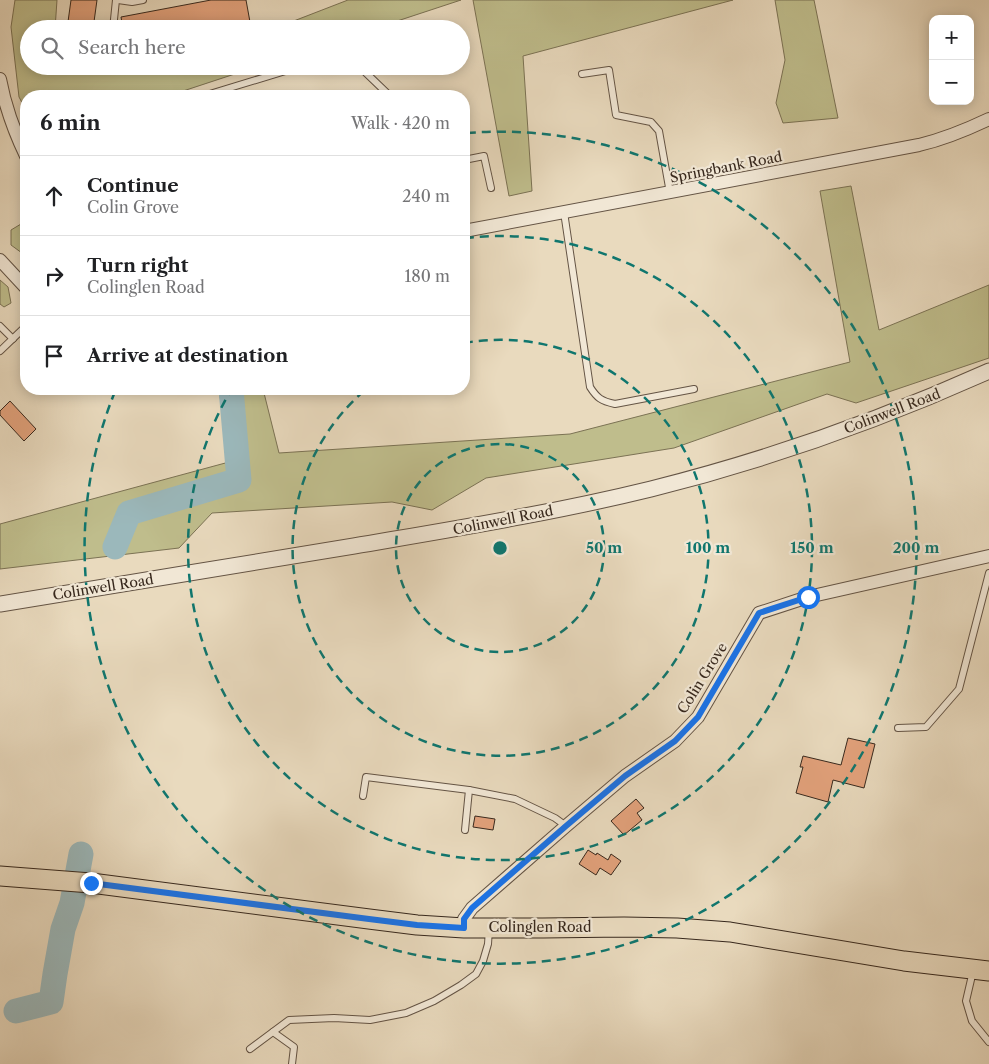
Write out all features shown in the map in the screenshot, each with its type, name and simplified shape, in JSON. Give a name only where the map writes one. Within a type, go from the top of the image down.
[{"type":"main road","name":"Colinglen Road","points":[[0,876],[91,883],[417,925],[464,928],[677,928],[730,932],[895,960],[981,970]]},
{"type":"street","points":[[0,79],[4,114],[20,142]]},
{"type":"street","name":"Springbank Road","points":[[470,230],[919,146],[961,132],[989,119]]},
{"type":"street","points":[[0,260],[20,282]]},
{"type":"street","name":"Colinwell Road","points":[[0,604],[464,527],[572,507],[642,491],[743,464],[826,436],[895,411],[989,371]]},
{"type":"street","name":"Colin Grove","points":[[464,928],[464,919],[472,908],[625,776],[675,741],[698,717],[759,613],[808,597],[989,556]]},
{"type":"lane","points":[[114,20],[117,0],[132,2],[143,0]]},
{"type":"lane","points":[[582,74],[609,70],[616,116],[651,122],[659,131],[670,193]]},
{"type":"lane","points":[[223,90],[272,75]]},
{"type":"lane","points":[[368,75],[384,90]]},
{"type":"lane","points":[[470,159],[484,156],[490,188]]},
{"type":"lane","points":[[564,212],[590,387],[596,396],[605,402],[615,404],[694,389]]},
{"type":"lane","points":[[0,326],[13,339]]},
{"type":"lane","points":[[0,351],[20,332]]},
{"type":"lane","points":[[898,728],[926,727],[959,689],[989,573]]},
{"type":"lane","points":[[363,796],[366,777],[469,790],[515,799],[555,818],[566,826]]},
{"type":"lane","points":[[465,830],[469,790]]},
{"type":"lane","points":[[250,1050],[289,1020],[334,1018],[370,1020],[406,1013],[434,1001],[476,974],[483,961],[488,944],[489,928]]},
{"type":"lane","points":[[981,970],[966,1001],[972,1021],[989,1042]]},
{"type":"lane","points":[[273,1032],[294,1047],[292,1064]]},
{"type":"shaded area","points":[[15,0],[57,0],[56,20],[20,20],[20,75],[232,75],[186,90],[20,90],[20,99],[11,27]]},
{"type":"shaded area","points":[[348,0],[461,0],[400,20],[296,20]]},
{"type":"shaded area","points":[[473,0],[733,0],[523,56],[532,191],[509,196]]},
{"type":"shaded area","points":[[775,0],[814,0],[838,118],[783,123],[776,103],[785,60]]},
{"type":"shaded area","points":[[851,186],[879,330],[989,285],[989,358],[856,403],[827,394],[674,448],[486,478],[432,510],[392,502],[212,513],[179,548],[0,569],[0,524],[229,462],[220,395],[264,395],[279,453],[570,434],[850,362],[820,191]]},
{"type":"shaded area","points":[[20,225],[20,252],[11,245],[11,230]]},
{"type":"shaded area","points":[[0,280],[8,287],[11,303],[4,307],[0,304]]},
{"type":"building","points":[[71,0],[97,0],[94,20],[68,20]]},
{"type":"building","points":[[211,0],[246,0],[250,20],[122,20],[121,17]]},
{"type":"building","points":[[10,401],[36,429],[24,441],[0,415],[0,411]]},
{"type":"building","points":[[848,738],[875,744],[864,788],[833,780],[828,802],[796,793],[803,767],[800,767],[803,756],[841,765]]},
{"type":"building","points":[[636,799],[644,808],[637,813],[642,820],[624,835],[611,821]]},
{"type":"building","points":[[475,816],[495,819],[493,830],[473,827]]},
{"type":"building","points":[[588,850],[608,860],[611,854],[621,861],[611,875],[600,868],[596,875],[579,864]]},
{"type":"waterway","points":[[115,547],[129,513],[239,480],[232,395]]},
{"type":"waterway","points":[[16,1011],[51,1002],[63,929],[72,903],[81,854]]},
{"type":"route","points":[[91,883],[417,925],[464,928],[464,919],[472,908],[625,776],[675,741],[698,717],[759,613],[808,597]]}]
